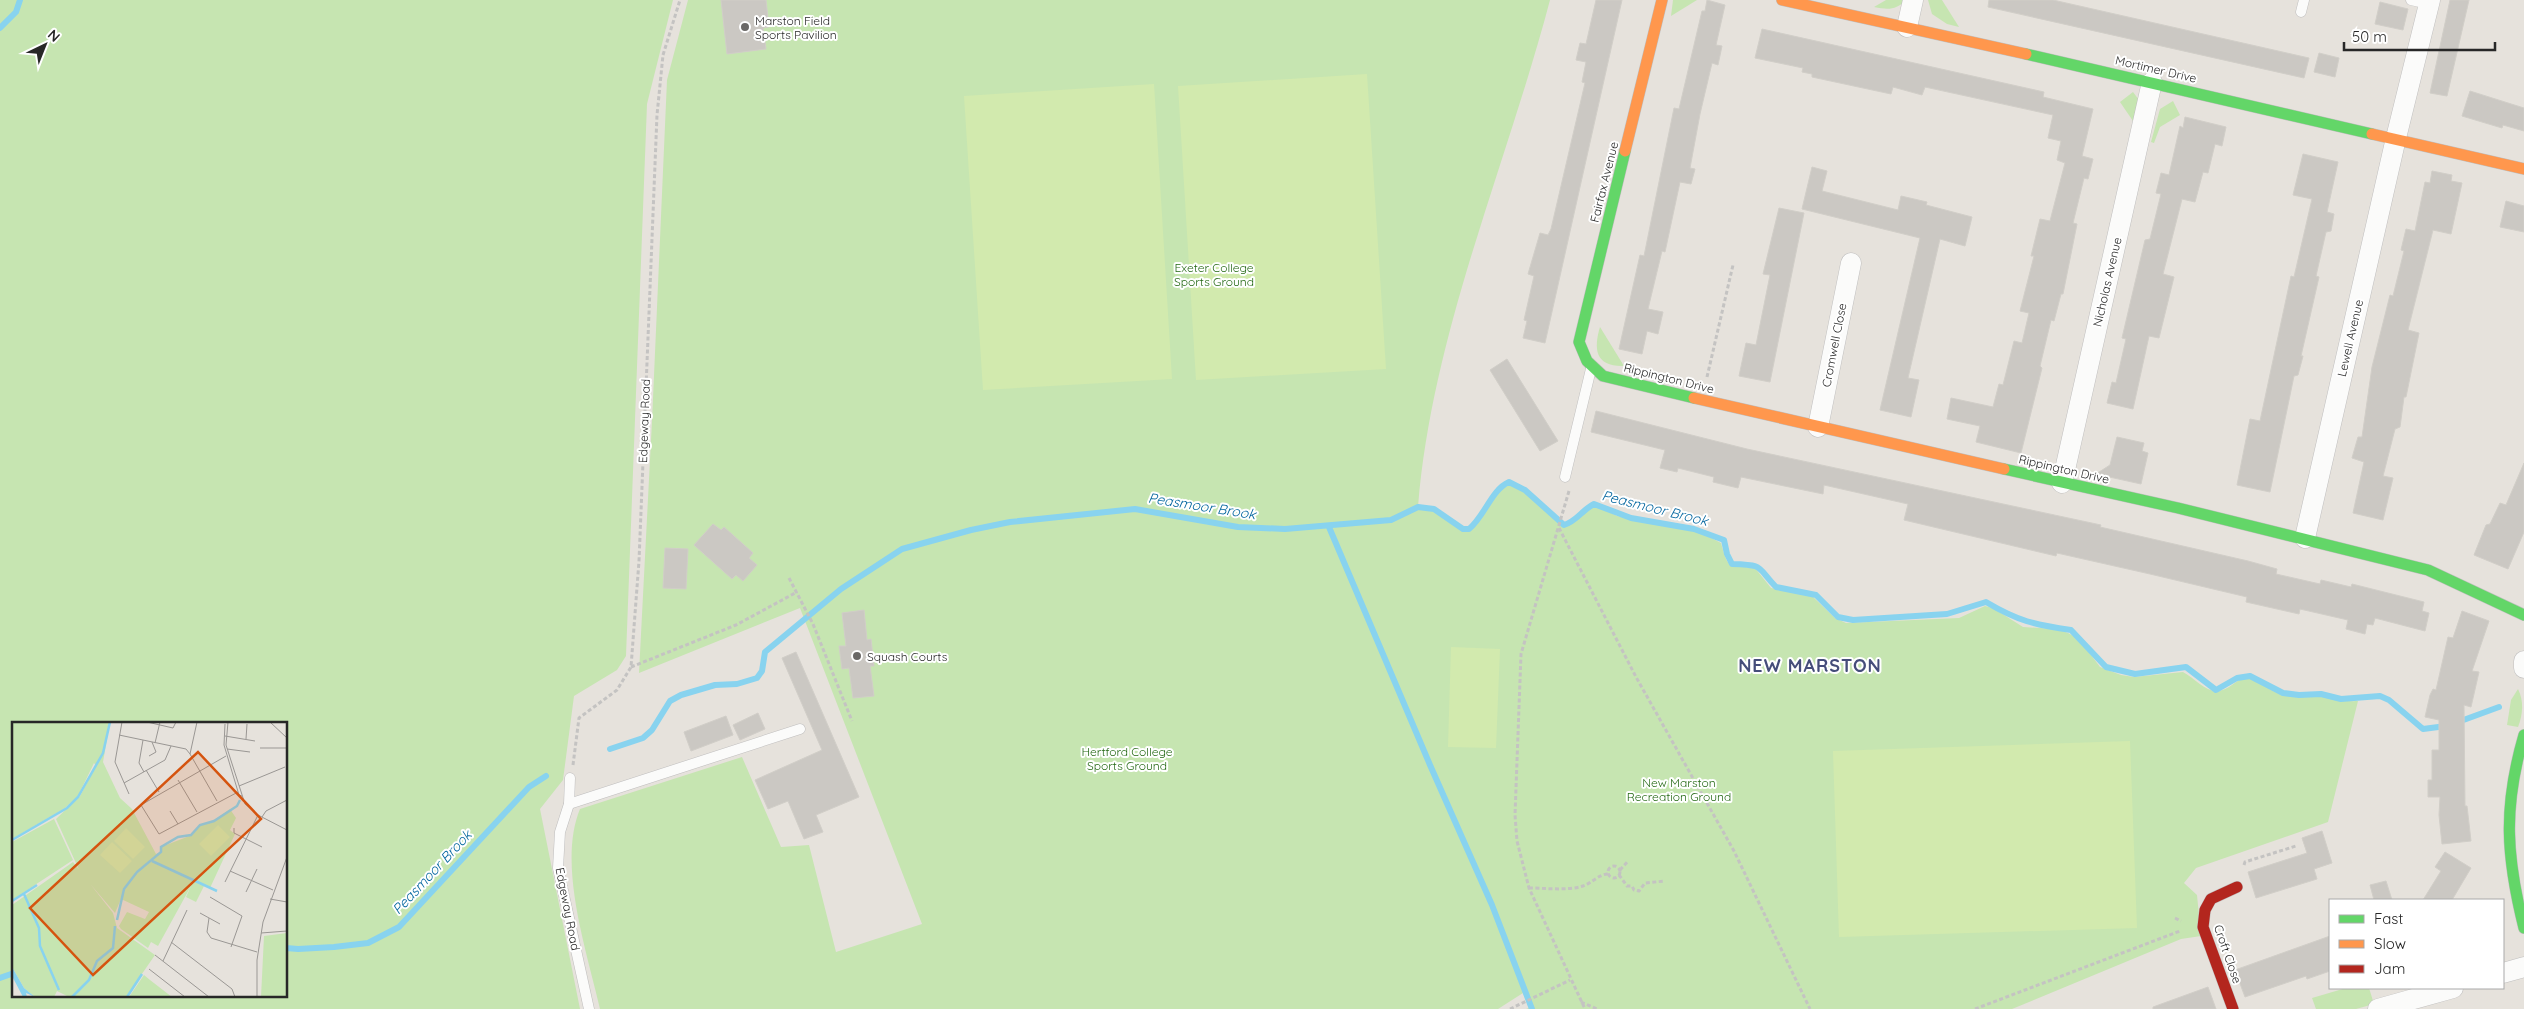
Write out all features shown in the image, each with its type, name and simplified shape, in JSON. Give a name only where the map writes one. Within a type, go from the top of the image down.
[{"type":"street","name":"Fairfax Avenue","points":[[1591,368],[1585,360],[1579,342],[1662,0]]},
{"type":"street","name":"Mortimer Drive","points":[[1782,0],[2152,82],[2524,169]]},
{"type":"street","points":[[1908,27],[1913,0]]},
{"type":"street","name":"Lewell Avenue","points":[[2305,538],[2396,138],[2423,2]]},
{"type":"street","name":"Nicholas Avenue","points":[[2062,483],[2152,82]]},
{"type":"street","name":"Cromwell Close","points":[[1818,428],[1851,263]]},
{"type":"street","name":"Rippington Drive","points":[[1591,368],[1603,376],[1818,428],[2305,538],[2428,570],[2524,615]]},
{"type":"street","points":[[2524,661],[2524,668]]},
{"type":"street","points":[[2524,735],[2520,758],[2508,799],[2507,842],[2510,870],[2524,928]]},
{"type":"street","name":"Croft Close","points":[[2233,1009],[2203,927],[2204,913],[2208,901],[2214,896],[2237,887]]},
{"type":"street","points":[[2504,973],[2524,967]]},
{"type":"street","points":[[2378,1009],[2449,989]]},
{"type":"lane","points":[[2301,12],[2304,0]]},
{"type":"lane","points":[[1565,476],[1591,368]]},
{"type":"lane","points":[[568,804],[800,729]]},
{"type":"lane","name":"Edgeway Road","points":[[570,778],[568,804],[560,832],[558,868],[589,1009]]},
{"type":"path","name":"Edgeway Road","points":[[573,764],[579,718],[617,690],[631,667],[639,551],[657,115],[663,55],[680,0]]},
{"type":"path","points":[[1702,400],[1734,266]]},
{"type":"path","points":[[1565,476],[1569,492],[1524,640],[1519,666],[1515,815],[1517,841],[1530,888],[1570,980],[1585,1009]]},
{"type":"path","points":[[1558,528],[1636,677],[1734,851],[1810,1009]]},
{"type":"path","points":[[789,578],[809,616],[852,721]]},
{"type":"path","points":[[631,667],[736,625],[797,592]]},
{"type":"path","points":[[2237,887],[2245,862],[2296,846]]},
{"type":"path","points":[[1628,860],[1620,870],[1619,875],[1627,886],[1632,886],[1634,890],[1639,891],[1645,884],[1665,881]]},
{"type":"path","points":[[1608,874],[1611,867],[1616,866],[1620,870]]},
{"type":"path","points":[[1530,888],[1577,887],[1591,882],[1603,874],[1608,874],[1614,878],[1619,875]]},
{"type":"path","points":[[1975,1009],[2185,930]]},
{"type":"path","points":[[1510,1009],[1533,1000],[1570,980]]},
{"type":"path","points":[[1580,1002],[1597,1009]]},
{"type":"path","points":[[1522,1004],[1524,1009]]},
{"type":"green space","points":[[0,0],[673,0],[647,104],[626,656],[617,670],[574,696],[563,780],[540,809],[580,1009],[0,1009]]},
{"type":"green space","points":[[688,0],[1550,0],[1454,314],[1438,378],[1426,442],[1418,507],[1434,509],[1463,529],[1469,529],[1475,524],[1497,491],[1509,482],[1525,490],[1564,525],[1594,504],[1617,516],[1694,529],[1721,543],[1726,559],[1731,565],[1755,568],[1771,588],[1811,595],[1835,618],[1846,623],[1959,618],[1985,606],[1993,608],[2023,627],[2057,629],[2068,633],[2079,639],[2100,667],[2121,675],[2134,677],[2183,672],[2210,690],[2216,691],[2247,678],[2255,680],[2274,692],[2284,695],[2320,695],[2358,701],[2328,822],[2196,868],[2184,883],[2197,895],[2201,936],[2181,939],[2012,1009],[1526,1009],[1529,1008],[1523,993],[1498,1009],[600,1009],[576,908],[573,882],[572,856],[574,831],[580,809],[742,757],[781,847],[809,845],[836,952],[922,924],[800,608],[639,673],[667,80]]},
{"type":"green space","points":[[1673,0],[1697,0],[1671,16]]},
{"type":"green space","points":[[1886,0],[1907,0],[1899,6],[1892,8],[1874,7]]},
{"type":"green space","points":[[1928,0],[1942,0],[1959,27],[1947,24],[1932,14]]},
{"type":"green space","name":"Exeter College Sports Ground","points":[[1367,74],[1386,369],[1196,380],[1178,86]]},
{"type":"green space","points":[[1154,84],[1172,379],[983,390],[964,96]]},
{"type":"green space","points":[[2133,92],[2139,100],[2135,124],[2120,102]]},
{"type":"green space","points":[[2173,101],[2180,115],[2160,127],[2154,143],[2151,142],[2160,109]]},
{"type":"green space","points":[[1600,327],[1624,366],[1607,364],[1599,356],[1597,343]]},
{"type":"green space","points":[[1451,647],[1500,649],[1496,748],[1448,747]]},
{"type":"green space","points":[[2518,689],[2522,708],[2518,727],[2507,725],[2511,700]]},
{"type":"green space","points":[[2130,741],[2137,928],[1839,937],[1833,751]]},
{"type":"green space","points":[[2343,989],[2369,989],[2374,1004],[2356,1009],[2316,1009],[2312,998]]},
{"type":"building","name":"Marston Field Sports Pavilion","points":[[721,0],[766,0],[769,27],[763,28],[766,49],[727,54]]},
{"type":"building","points":[[1596,0],[1622,0],[1545,343],[1523,338],[1527,321],[1524,320],[1534,276],[1528,274],[1540,233],[1548,235],[1551,229],[1585,83],[1582,82],[1586,62],[1576,60],[1580,43],[1586,44]]},
{"type":"building","points":[[1707,0],[1725,5],[1716,45],[1722,46],[1718,65],[1712,63],[1700,114],[1690,168],[1695,169],[1691,184],[1680,182],[1665,252],[1662,251],[1648,309],[1663,312],[1658,334],[1647,331],[1642,354],[1619,349],[1640,255],[1644,256],[1674,108],[1679,109],[1702,11],[1705,11]]},
{"type":"building","points":[[1989,0],[2053,0],[2309,58],[2304,78],[1988,7]]},
{"type":"building","points":[[2450,0],[2469,0],[2447,96],[2430,93]]},
{"type":"building","points":[[2380,2],[2408,9],[2403,30],[2375,24]]},
{"type":"building","points":[[1762,29],[2044,92],[2043,97],[2093,109],[2082,156],[2093,159],[2088,179],[2084,178],[2073,223],[2077,224],[2063,294],[2061,294],[2054,321],[2051,320],[2040,366],[2042,368],[2021,453],[1976,442],[1980,426],[1947,419],[1951,398],[1993,407],[1999,384],[2003,385],[2014,341],[2022,343],[2029,313],[2020,311],[2034,256],[2031,256],[2040,219],[2050,221],[2065,163],[2057,160],[2061,141],[2048,138],[2053,115],[1925,87],[1922,95],[1893,87],[1891,94],[1812,77],[1812,74],[1802,72],[1803,68],[1755,58]]},
{"type":"building","points":[[2319,53],[2339,58],[2335,77],[2314,72]]},
{"type":"building","points":[[2470,91],[2524,108],[2524,131],[2503,125],[2502,128],[2462,116]]},
{"type":"building","points":[[2185,117],[2226,127],[2222,146],[2215,144],[2208,173],[2203,172],[2195,202],[2182,199],[2163,274],[2174,277],[2159,338],[2149,336],[2133,409],[2107,403],[2112,382],[2116,383],[2126,339],[2122,338],[2145,240],[2150,239],[2161,194],[2156,193],[2161,173],[2169,175],[2180,126],[2183,128]]},
{"type":"building","points":[[2303,154],[2338,162],[2327,212],[2334,214],[2331,231],[2326,232],[2316,276],[2319,277],[2301,356],[2303,356],[2298,375],[2294,376],[2270,492],[2237,485],[2250,419],[2260,421],[2291,276],[2294,277],[2312,199],[2293,195]]},
{"type":"building","points":[[1812,167],[1827,171],[1822,191],[1898,210],[1901,196],[1927,202],[1926,205],[1972,217],[1965,246],[1940,239],[1908,378],[1919,380],[1911,417],[1880,410],[1920,238],[1802,209]]},
{"type":"building","points":[[2432,171],[2452,175],[2451,181],[2462,183],[2451,234],[2433,230],[2408,330],[2419,333],[2406,397],[2404,397],[2400,427],[2395,429],[2383,476],[2393,478],[2383,520],[2353,513],[2364,462],[2352,458],[2358,437],[2362,437],[2372,367],[2390,295],[2393,296],[2404,251],[2401,250],[2406,229],[2415,231],[2425,182],[2430,183]]},
{"type":"building","points":[[2506,201],[2524,206],[2524,232],[2500,227]]},
{"type":"building","points":[[1779,208],[1804,213],[1770,382],[1739,376],[1746,343],[1756,345],[1770,275],[1763,274]]},
{"type":"building","points":[[1507,359],[1558,441],[1540,451],[1490,370]]},
{"type":"building","points":[[1596,411],[1747,449],[2101,525],[2100,527],[2277,569],[2276,574],[2320,584],[2321,580],[2351,587],[2352,584],[2424,602],[2422,611],[2429,613],[2425,631],[2375,618],[2373,625],[2367,624],[2365,634],[2346,629],[2348,620],[2300,609],[2299,614],[2246,602],[2247,597],[2057,553],[2056,556],[1904,520],[1908,504],[1824,485],[1823,494],[1741,477],[1738,488],[1713,482],[1714,477],[1678,468],[1677,472],[1660,468],[1665,450],[1591,432]]},
{"type":"building","points":[[2117,437],[2144,443],[2142,451],[2148,453],[2141,484],[2096,474],[2110,465]]},
{"type":"building","points":[[2524,463],[2524,532],[2508,569],[2474,555],[2486,525],[2490,524],[2500,503],[2506,505]]},
{"type":"building","points":[[713,524],[721,530],[724,527],[753,553],[749,558],[757,565],[743,581],[736,575],[732,579],[694,545]]},
{"type":"building","points":[[665,548],[688,549],[686,589],[663,588]]},
{"type":"building","name":"Squash Courts","points":[[864,610],[867,640],[871,639],[874,666],[870,666],[874,696],[853,698],[849,668],[842,669],[839,646],[846,646],[842,613]]},
{"type":"building","points":[[2462,611],[2489,621],[2472,671],[2479,672],[2471,707],[2464,705],[2465,806],[2467,806],[2471,841],[2442,844],[2439,815],[2440,797],[2428,797],[2428,780],[2432,780],[2432,750],[2439,750],[2439,720],[2425,717],[2430,695],[2433,689],[2436,690],[2448,637],[2453,638]]},
{"type":"building","points":[[796,652],[859,797],[816,815],[823,832],[804,839],[788,801],[768,809],[755,780],[822,750],[782,658]]},
{"type":"building","points":[[758,713],[765,729],[740,740],[733,725]]},
{"type":"building","points":[[726,716],[733,735],[691,751],[684,732]]},
{"type":"building","points":[[2322,831],[2332,863],[2314,869],[2317,879],[2256,898],[2248,872],[2307,853],[2302,838]]},
{"type":"building","points":[[2445,852],[2471,868],[2453,899],[2424,899],[2441,871],[2435,867]]},
{"type":"building","points":[[2386,881],[2392,899],[2374,899],[2370,885]]},
{"type":"building","points":[[2329,936],[2329,971],[2307,979],[2306,976],[2245,997],[2235,970]]},
{"type":"building","points":[[2208,987],[2216,1009],[2153,1009],[2153,1007]]},
{"type":"waterway","points":[[0,28],[16,12],[20,0]]},
{"type":"waterway","name":"Peasmoor Brook","points":[[610,749],[643,738],[652,730],[670,701],[681,695],[715,685],[737,684],[757,678],[762,671],[765,652],[841,589],[902,549],[971,530],[1010,522],[1135,509],[1238,527],[1285,529],[1391,520],[1418,507],[1434,509],[1463,529],[1469,529],[1475,524],[1497,491],[1509,482],[1525,490],[1564,525],[1594,504],[1631,518],[1694,529],[1724,540],[1727,554],[1732,564],[1750,565],[1759,568],[1776,587],[1816,595],[1838,617],[1853,620],[1947,614],[1986,602],[2008,614],[2027,621],[2071,630],[2106,667],[2135,674],[2186,667],[2216,690],[2237,678],[2250,676],[2283,693],[2299,695],[2321,694],[2341,699],[2380,696],[2389,700],[2423,729],[2446,726]]},
{"type":"waterway","points":[[1329,527],[1492,905],[1532,1009]]},
{"type":"waterway","name":"Peasmoor Brook","points":[[2458,722],[2499,707]]},
{"type":"waterway","name":"Peasmoor Brook","points":[[288,948],[334,947],[368,943],[399,927],[529,787],[546,776]]},
{"type":"waterway","name":"Peasmoor Brook","points":[[0,978],[12,974]]},
{"type":"traffic: fast","points":[[2026,54],[2372,134]]},
{"type":"traffic: fast","points":[[1625,151],[1579,342],[1587,361],[1603,376],[1694,398]]},
{"type":"traffic: fast","points":[[2004,469],[2178,508],[2428,570],[2524,615]]},
{"type":"traffic: fast","points":[[2524,735],[2513,785],[2509,831],[2513,878],[2524,928]]},
{"type":"traffic: slow","points":[[1625,151],[1662,0]]},
{"type":"traffic: slow","points":[[1782,0],[2026,54]]},
{"type":"traffic: slow","points":[[2372,134],[2524,169]]},
{"type":"traffic: slow","points":[[1694,398],[2004,469]]},
{"type":"traffic: jam","points":[[2233,1009],[2203,927],[2205,910],[2211,899],[2237,887]]},
{"type":"place","name":"Marston Field Sports Pavilion","points":[[745,27]]},
{"type":"place","name":"Squash Courts","points":[[857,656]]},
{"type":"district","name":"NEW MARSTON","points":[[1810,665]]},
{"type":"park label","name":"Hertford College Sports Ground","points":[[1127,758]]},
{"type":"park label","name":"New Marston Recreation Ground","points":[[1679,789]]}]
